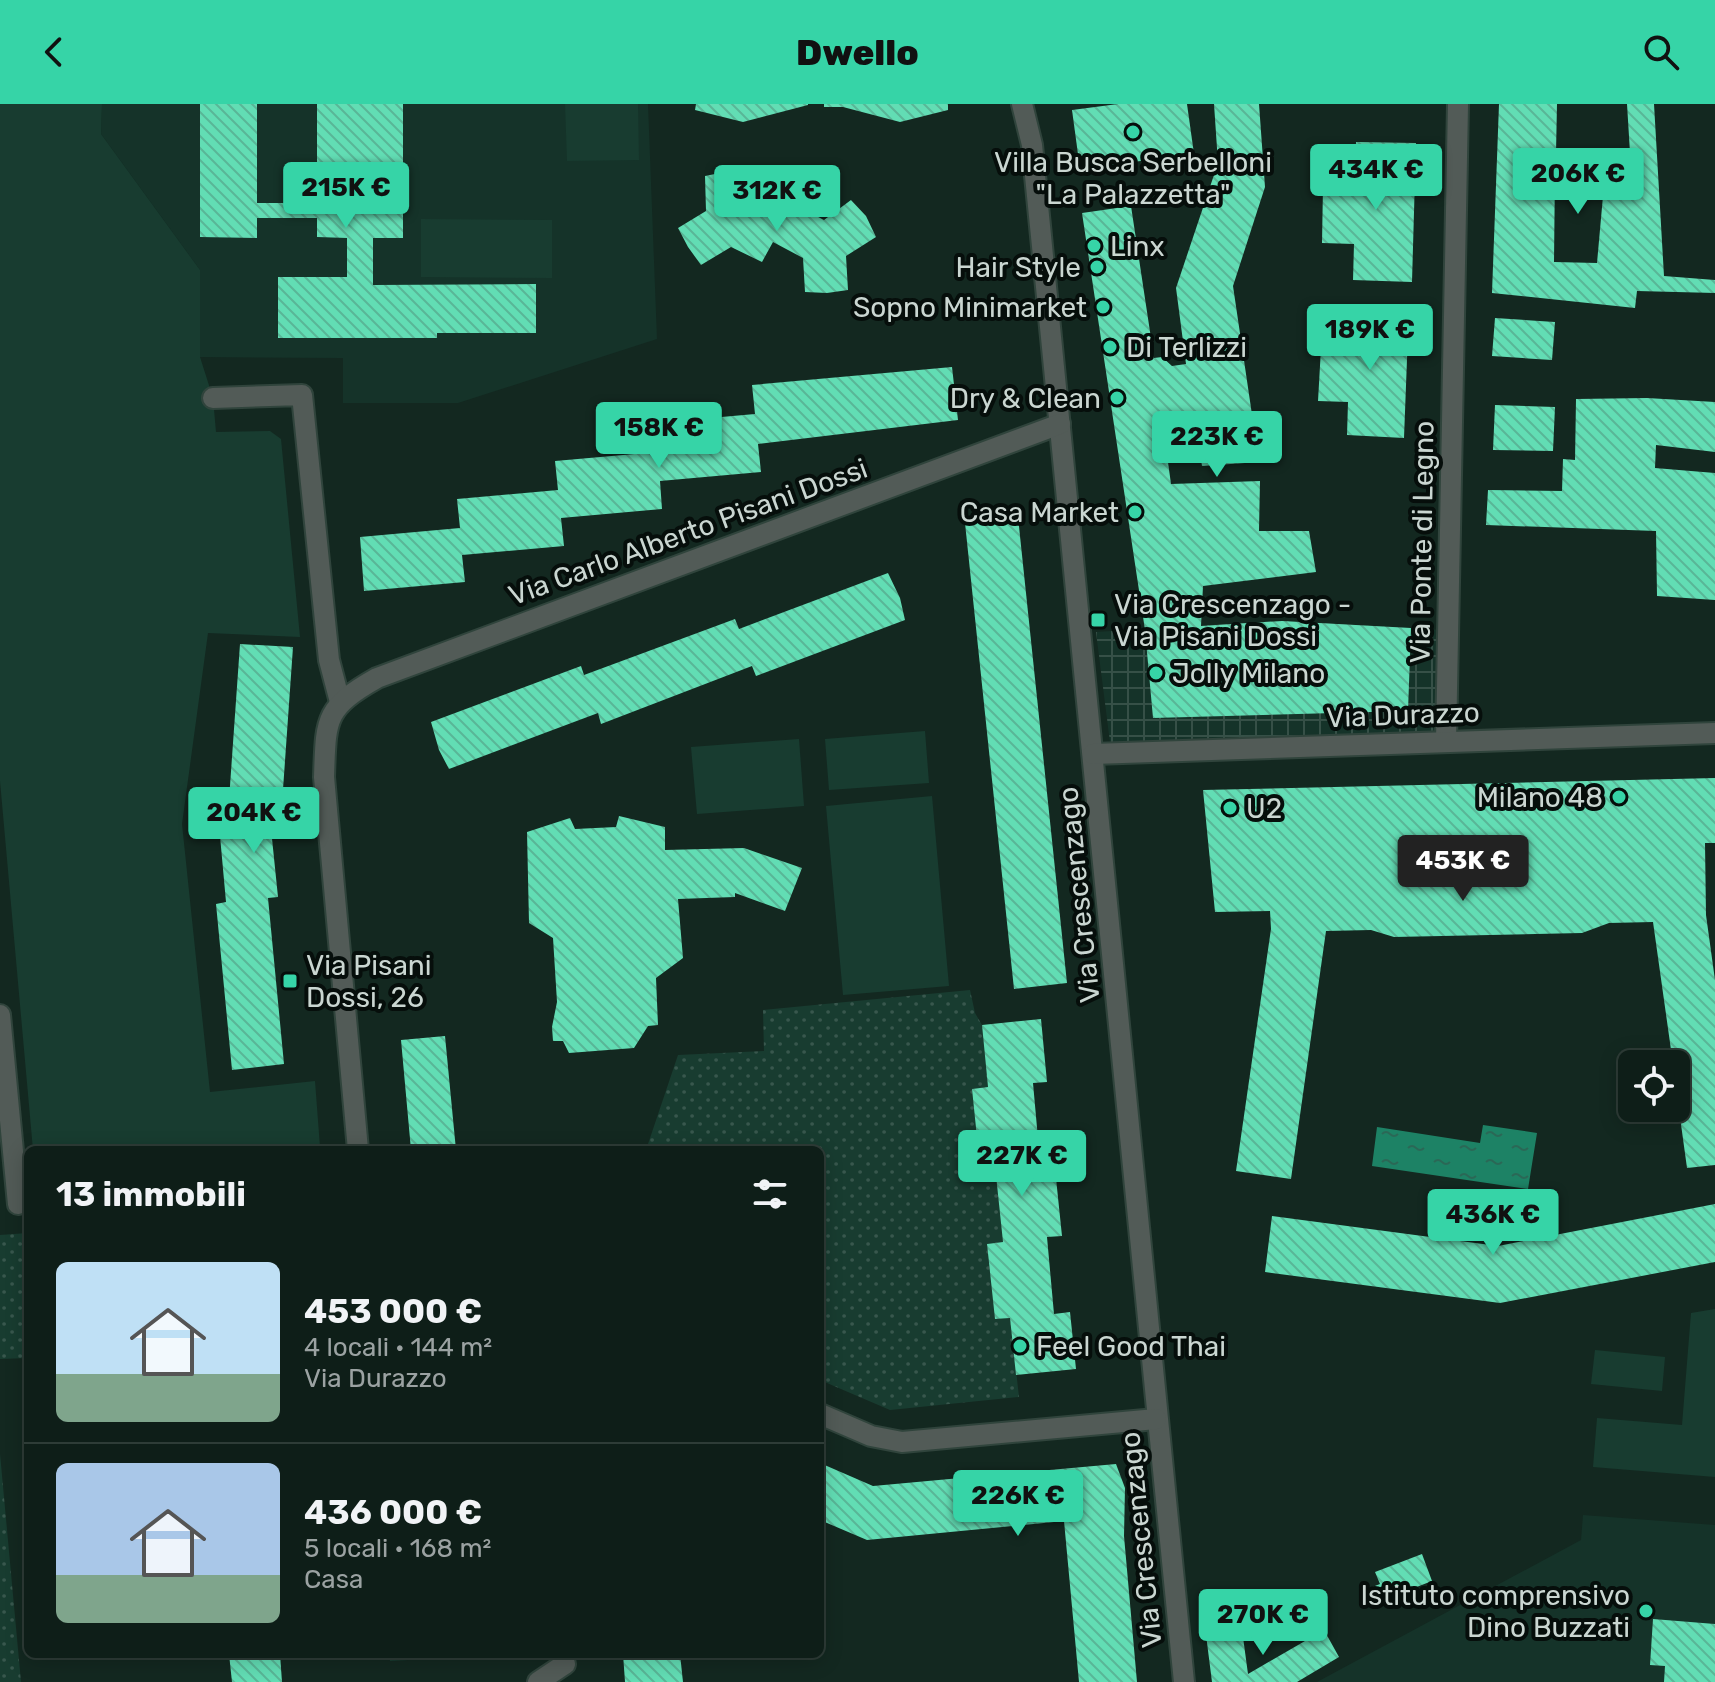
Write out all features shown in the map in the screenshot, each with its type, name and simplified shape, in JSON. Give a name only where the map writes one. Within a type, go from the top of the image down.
[{"type":"street","name":"Via Crescenzago","points":[[1022,104],[1032,145],[1184,1682]]},
{"type":"street","name":"Via Ponte di Legno","points":[[1446,742],[1458,104]]},
{"type":"street","points":[[213,398],[302,395],[329,660],[340,702],[334,709],[325,737],[324,777],[358,1146]]},
{"type":"street","name":"Via Carlo Alberto Pisani Dossi","points":[[340,702],[377,678],[1060,424]]},
{"type":"street","name":"Via Durazzo","points":[[1093,754],[1715,733]]},
{"type":"street","points":[[0,1015],[15,1205]]},
{"type":"street","points":[[824,1416],[871,1436],[902,1442],[1156,1419]]},
{"type":"street","points":[[538,1682],[566,1667]]},
{"type":"shaded area","points":[[0,104],[102,104],[101,134],[200,270],[200,357],[213,398],[216,432],[270,431],[281,439],[300,637],[208,633],[182,824],[210,1092],[315,1081],[320,1146],[33,1146],[0,781]]},
{"type":"shaded area","points":[[102,104],[648,104],[657,339],[458,403],[343,403],[343,358],[200,357],[200,270],[101,134]]},
{"type":"shaded area","points":[[565,104],[638,104],[639,160],[567,161]]},
{"type":"shaded area","points":[[421,219],[552,220],[552,278],[421,277]]},
{"type":"shaded area","points":[[1282,621],[1443,630],[1441,738],[1111,750],[1096,632]]},
{"type":"shaded area","points":[[925,731],[929,783],[829,790],[825,739]]},
{"type":"shaded area","points":[[799,739],[804,806],[697,814],[691,747]]},
{"type":"shaded area","points":[[932,796],[949,986],[843,995],[826,806]]},
{"type":"shaded area","points":[[970,990],[975,1013],[982,1025],[988,1087],[972,1089],[980,1167],[995,1166],[1003,1242],[987,1244],[995,1319],[1010,1318],[1019,1397],[890,1410],[824,1382],[824,1146],[647,1146],[678,1055],[764,1051],[763,1010]]},
{"type":"shaded area","points":[[24,1233],[24,1358],[0,1359],[0,1235]]},
{"type":"shaded area","points":[[1715,1309],[1715,1477],[1593,1467],[1597,1418],[1682,1425],[1691,1313]]},
{"type":"shaded area","points":[[1595,1350],[1665,1357],[1662,1391],[1591,1384]]},
{"type":"shaded area","points":[[0,1454],[21,1682],[0,1682]]},
{"type":"shaded area","points":[[1583,1515],[1715,1525],[1715,1682],[1317,1682],[1581,1540]]},
{"type":"shaded area","points":[[390,1658],[443,1658],[390,1661]]},
{"type":"water","points":[[1483,1125],[1537,1133],[1528,1189],[1372,1166],[1377,1127],[1480,1143]]},
{"type":"building","points":[[200,104],[257,104],[257,203],[317,203],[317,104],[403,104],[403,238],[373,238],[373,285],[536,284],[536,333],[437,333],[437,338],[278,338],[278,277],[347,277],[347,238],[317,237],[317,218],[257,218],[257,238],[200,237]]},
{"type":"building","points":[[696,104],[808,105],[743,122],[695,110]]},
{"type":"building","points":[[824,104],[948,104],[948,110],[900,122],[843,107],[824,107]]},
{"type":"building","name":"Villa Busca Serbelloni \"La Palazzetta\"","points":[[1118,104],[1187,104],[1194,154],[1080,169],[1072,110]]},
{"type":"building","points":[[1214,104],[1259,104],[1265,187],[1233,286],[1259,462],[1202,466],[1193,412],[1178,414],[1173,425],[1163,426],[1171,484],[1260,481],[1259,531],[1309,531],[1316,572],[1203,586],[1201,626],[1282,621],[1411,628],[1408,711],[1153,718],[1145,630],[1082,213],[1131,206],[1154,358],[1162,357],[1172,366],[1186,364],[1176,288],[1218,163]]},
{"type":"building","points":[[1499,104],[1557,104],[1556,153],[1564,153],[1563,170],[1555,170],[1554,262],[1597,263],[1603,196],[1577,193],[1580,168],[1631,169],[1627,104],[1654,104],[1664,276],[1715,280],[1715,293],[1637,291],[1635,308],[1492,293]]},
{"type":"building","points":[[1356,142],[1416,143],[1412,282],[1353,280],[1354,244],[1322,243],[1323,186],[1355,187]]},
{"type":"building","points":[[725,172],[748,175],[751,209],[779,222],[793,204],[824,220],[851,200],[866,216],[876,237],[846,256],[848,290],[805,292],[803,258],[773,242],[762,262],[731,247],[701,265],[678,228],[706,211],[705,176]]},
{"type":"building","points":[[1352,305],[1409,307],[1404,438],[1347,435],[1348,402],[1318,401],[1321,348],[1350,349]]},
{"type":"building","points":[[1495,318],[1555,322],[1552,360],[1492,356]]},
{"type":"building","points":[[952,367],[958,420],[758,444],[761,472],[660,481],[662,509],[561,518],[564,546],[462,555],[465,582],[364,591],[360,537],[460,528],[457,499],[558,490],[555,461],[657,452],[654,423],[755,414],[752,385]]},
{"type":"building","points":[[1647,398],[1715,402],[1715,452],[1656,445],[1655,468],[1715,473],[1715,600],[1657,596],[1656,531],[1486,525],[1488,490],[1562,491],[1563,459],[1575,460],[1576,399]]},
{"type":"building","points":[[1495,405],[1555,407],[1553,451],[1493,450]]},
{"type":"building","points":[[1018,517],[1067,983],[1014,989],[965,523]]},
{"type":"building","points":[[888,573],[900,598],[905,620],[756,676],[752,666],[601,724],[598,713],[449,769],[439,750],[431,722],[581,666],[584,675],[735,619],[739,629]]},
{"type":"building","points":[[240,644],[293,647],[281,818],[270,819],[278,897],[268,898],[284,1064],[232,1070],[216,904],[226,902],[218,814],[228,814]]},
{"type":"building","points":[[1715,778],[1715,843],[1705,843],[1706,915],[1715,980],[1715,1165],[1687,1168],[1681,1122],[1690,1122],[1690,1050],[1671,1050],[1653,922],[1609,923],[1582,933],[1394,937],[1371,930],[1326,931],[1291,1179],[1236,1171],[1271,929],[1270,911],[1215,912],[1203,790]]},
{"type":"building","points":[[619,816],[665,827],[665,850],[744,848],[802,868],[785,911],[735,893],[735,897],[678,899],[683,958],[656,978],[658,1025],[648,1026],[634,1048],[569,1053],[563,1041],[553,1041],[552,1027],[557,1002],[553,938],[529,923],[527,832],[570,818],[575,829],[616,827]]},
{"type":"building","points":[[1041,1019],[1047,1082],[1033,1083],[1040,1161],[1054,1159],[1062,1236],[1047,1237],[1054,1314],[1070,1312],[1076,1369],[1016,1375],[1010,1318],[995,1319],[987,1244],[1003,1242],[995,1166],[980,1167],[972,1089],[988,1087],[982,1025]]},
{"type":"building","points":[[445,1036],[456,1146],[411,1146],[401,1040]]},
{"type":"building","points":[[1715,1204],[1715,1262],[1500,1303],[1265,1272],[1272,1216],[1498,1246]]},
{"type":"building","points":[[1116,1464],[1125,1488],[1124,1536],[1137,1682],[1079,1682],[1064,1521],[867,1540],[824,1522],[824,1465],[873,1486]]},
{"type":"building","points":[[1422,1554],[1432,1581],[1373,1604],[1367,1589],[1380,1584],[1375,1572]]},
{"type":"building","points":[[1240,1615],[1248,1674],[1324,1630],[1339,1657],[1297,1682],[1212,1682],[1205,1627]]},
{"type":"building","points":[[1653,1619],[1715,1624],[1715,1682],[1664,1682],[1665,1666],[1650,1665]]},
{"type":"building","points":[[229,1658],[280,1658],[282,1682],[232,1682]]},
{"type":"building","points":[[623,1658],[680,1658],[683,1682],[625,1682]]},
{"type":"place","name":"Villa Busca Serbelloni \"La Palazzetta\"","points":[[1133,132]]},
{"type":"place","name":"Linx","points":[[1094,246]]},
{"type":"place","name":"Hair Style","points":[[1097,267]]},
{"type":"place","name":"Sopno Minimarket","points":[[1103,307]]},
{"type":"place","name":"Di Terlizzi","points":[[1110,347]]},
{"type":"place","name":"Dry & Clean","points":[[1117,398]]},
{"type":"place","name":"Casa Market","points":[[1135,512]]},
{"type":"place","name":"Via Crescenzago - Via Pisani Dossi","points":[[1098,620]]},
{"type":"place","name":"Jolly Milano","points":[[1156,673]]},
{"type":"place","name":"Milano 48","points":[[1619,797]]},
{"type":"place","name":"U2","points":[[1230,808]]},
{"type":"place","name":"Via Pisani Dossi, 26","points":[[290,981]]},
{"type":"place","name":"Feel Good Thai","points":[[1020,1346]]},
{"type":"place","name":"Istituto comprensivo Dino Buzzati","points":[[1646,1611]]}]
